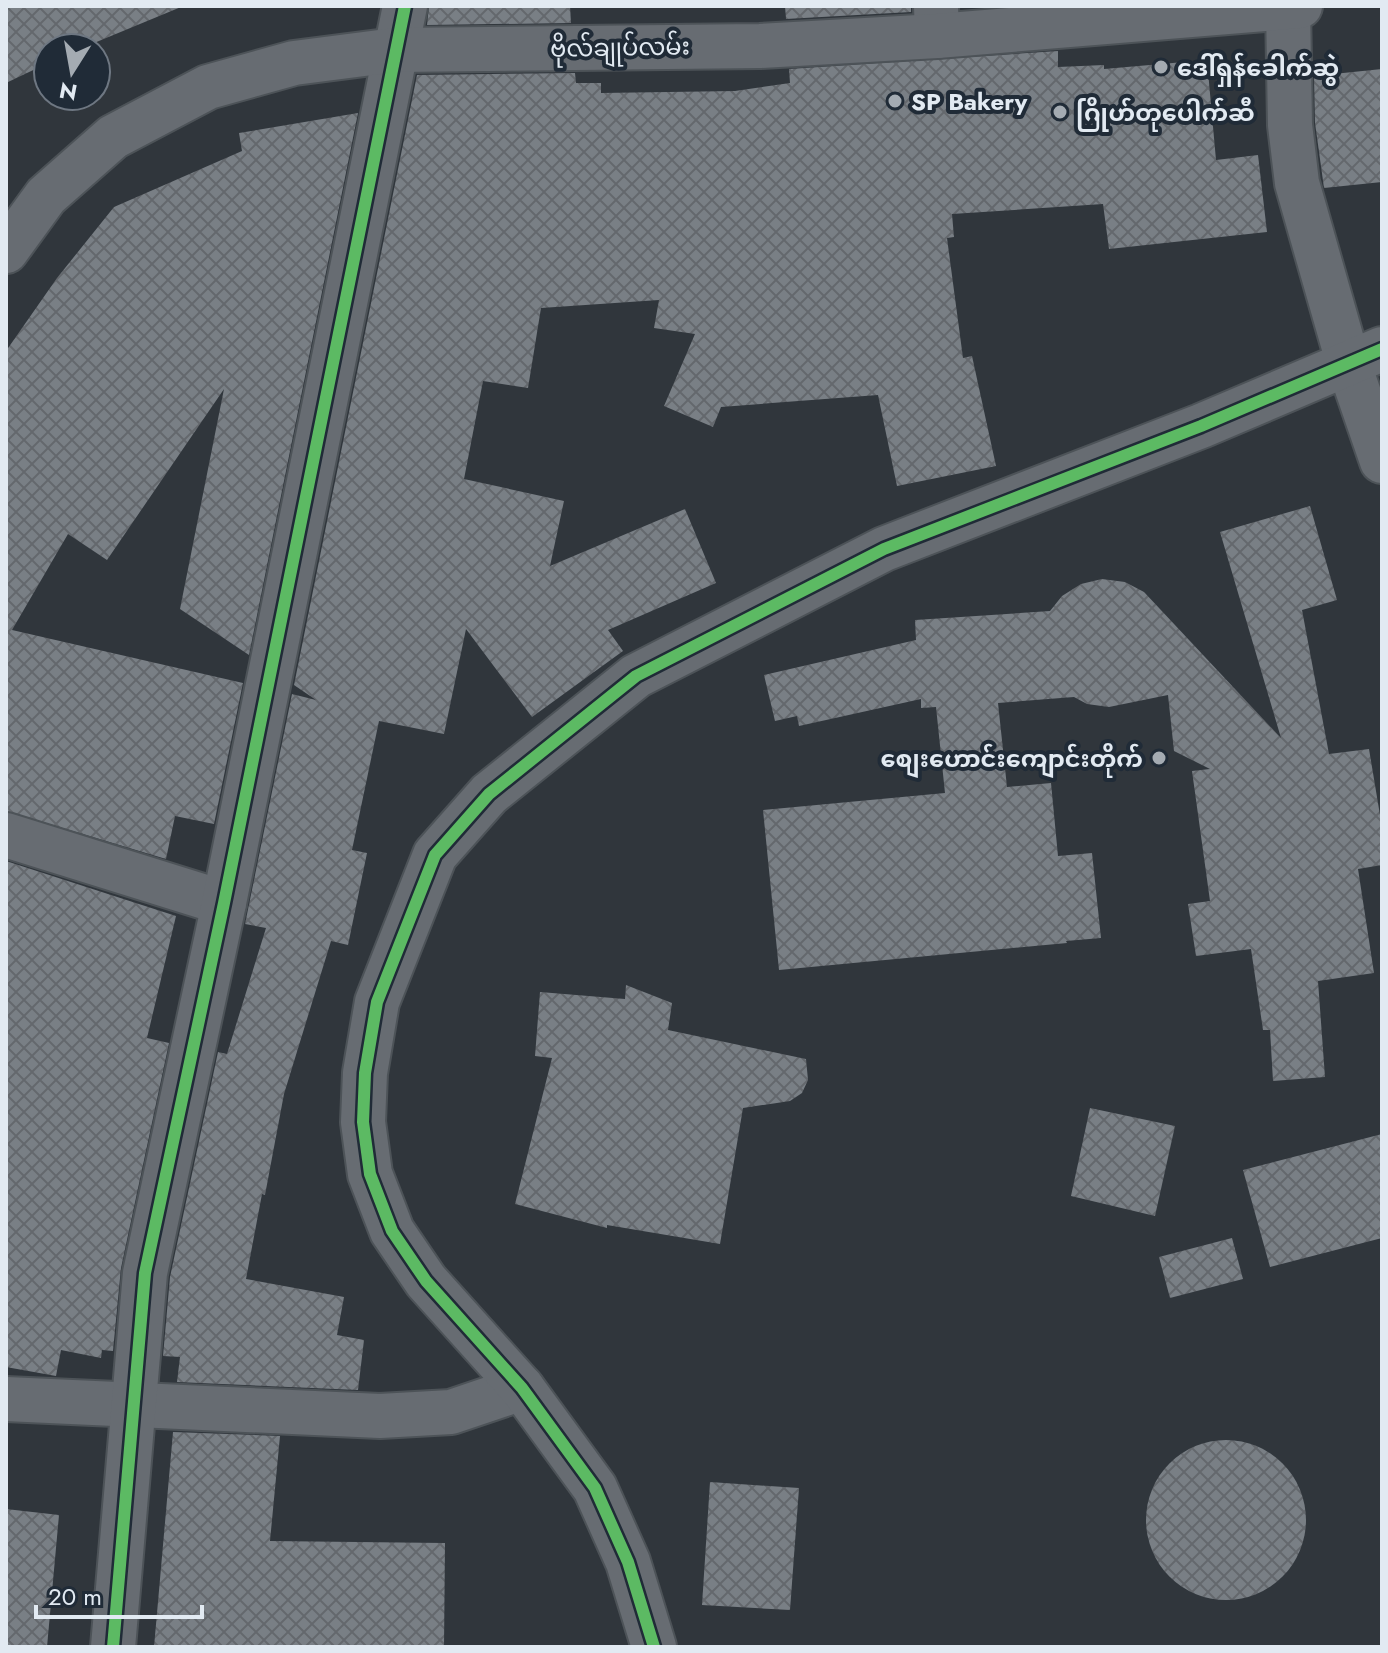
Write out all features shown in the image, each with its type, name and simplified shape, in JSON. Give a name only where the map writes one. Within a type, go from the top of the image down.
[{"type":"street","points":[[113,1647],[145,1273],[224,903],[405,6]]},
{"type":"street","points":[[1292,6],[1290,125],[1297,183],[1366,357],[1382,461]]},
{"type":"street","name":"ဗိုလ်‌ချုပ်‌လမ်း","points":[[6,251],[46,196],[113,137],[208,87],[294,63],[395,50],[760,46],[936,21],[1292,6]]},
{"type":"street","points":[[654,1647],[628,1562],[595,1488],[522,1388],[426,1281],[392,1231],[370,1174],[363,1122],[365,1073],[377,1002],[435,855],[489,794],[636,676],[884,549],[1201,426],[1366,357]]},
{"type":"street","points":[[6,835],[224,903]]},
{"type":"street","points":[[6,1399],[380,1416],[451,1412],[522,1388]]},
{"type":"building","points":[[6,6],[181,6],[112,36],[112,32],[32,32],[32,71],[6,83]]},
{"type":"building","points":[[429,6],[570,6],[571,23],[427,25]]},
{"type":"building","points":[[785,6],[911,6],[911,12],[786,19]]},
{"type":"building","points":[[1058,51],[1058,67],[1104,65],[1104,69],[1207,60],[1216,160],[1258,155],[1267,232],[1109,249],[1103,204],[952,214],[954,237],[947,238],[963,358],[972,356],[996,466],[897,486],[878,395],[721,407],[713,427],[664,406],[695,334],[654,328],[659,300],[541,308],[528,388],[483,381],[464,479],[564,501],[550,566],[685,509],[716,583],[608,630],[623,651],[532,717],[466,629],[444,734],[379,721],[352,850],[367,853],[348,945],[331,941],[284,1094],[246,1279],[344,1297],[337,1335],[364,1340],[358,1390],[177,1382],[180,1357],[163,1356],[170,1277],[218,1052],[227,1054],[266,928],[245,924],[292,694],[316,700],[294,685],[417,75],[575,73],[576,83],[601,83],[601,93],[735,91],[790,83],[789,69]]},
{"type":"building","points":[[1382,69],[1382,182],[1324,188],[1315,123],[1314,76]]},
{"type":"building","points":[[358,113],[249,655],[180,609],[224,389],[107,560],[68,534],[12,630],[243,683],[214,824],[175,816],[166,859],[6,811],[6,351],[57,278],[114,207],[242,151],[239,133]]},
{"type":"building","points":[[1310,506],[1337,600],[1302,610],[1329,754],[1369,749],[1382,827],[1382,865],[1358,869],[1374,973],[1318,981],[1325,1077],[1273,1081],[1270,1030],[1263,1030],[1251,949],[1196,956],[1188,904],[1210,901],[1192,771],[1210,769],[1174,751],[1168,695],[1109,707],[1087,704],[1074,697],[998,703],[1007,787],[1051,783],[1058,856],[1092,853],[1101,938],[779,970],[763,810],[945,793],[936,707],[921,708],[921,699],[799,726],[797,716],[775,721],[764,675],[916,640],[915,620],[1050,611],[1062,596],[1081,584],[1102,579],[1125,582],[1144,592],[1281,738],[1220,532]]},
{"type":"building","points":[[6,861],[176,916],[147,1038],[169,1043],[121,1268],[113,1351],[102,1350],[101,1358],[61,1350],[56,1376],[6,1367]]},
{"type":"building","points":[[626,985],[672,1003],[668,1030],[806,1059],[808,1080],[802,1093],[790,1101],[743,1108],[720,1244],[607,1225],[607,1228],[515,1204],[552,1058],[535,1056],[540,992],[625,999]]},
{"type":"building","points":[[1090,1108],[1175,1126],[1155,1216],[1071,1196]]},
{"type":"building","points":[[1382,1134],[1382,1238],[1270,1267],[1243,1170]]},
{"type":"building","points":[[1232,1238],[1243,1279],[1170,1298],[1159,1257]]},
{"type":"building","points":[[173,1432],[280,1436],[270,1541],[445,1543],[444,1647],[154,1647]]},
{"type":"building","points":[[1226,1440],[1257,1446],[1282,1464],[1300,1489],[1306,1520],[1300,1551],[1282,1576],[1257,1594],[1226,1600],[1195,1594],[1170,1576],[1152,1551],[1146,1520],[1152,1489],[1170,1464],[1195,1446]]},
{"type":"building","points":[[710,1482],[799,1488],[790,1610],[702,1605]]},
{"type":"building","points":[[6,1509],[59,1515],[47,1647],[6,1647]]},
{"type":"cycle path","points":[[113,1647],[145,1273],[224,903],[405,6]]},
{"type":"cycle path","points":[[654,1647],[628,1562],[595,1488],[522,1388],[426,1281],[392,1231],[370,1174],[363,1122],[365,1073],[377,1002],[435,855],[489,794],[636,676],[884,549],[1201,426],[1382,349]]},
{"type":"place","name":"ဒေါ်ရှန်ခေါက်ဆွဲ","points":[[1161,67]]},
{"type":"place","name":"SP Bakery","points":[[895,101]]},
{"type":"place","name":"ဂြိုဟ်တုပေါက်ဆီ","points":[[1060,112]]},
{"type":"place","name":"စျေးဟောင်းကျောင်းတိုက်","points":[[1159,758]]}]
